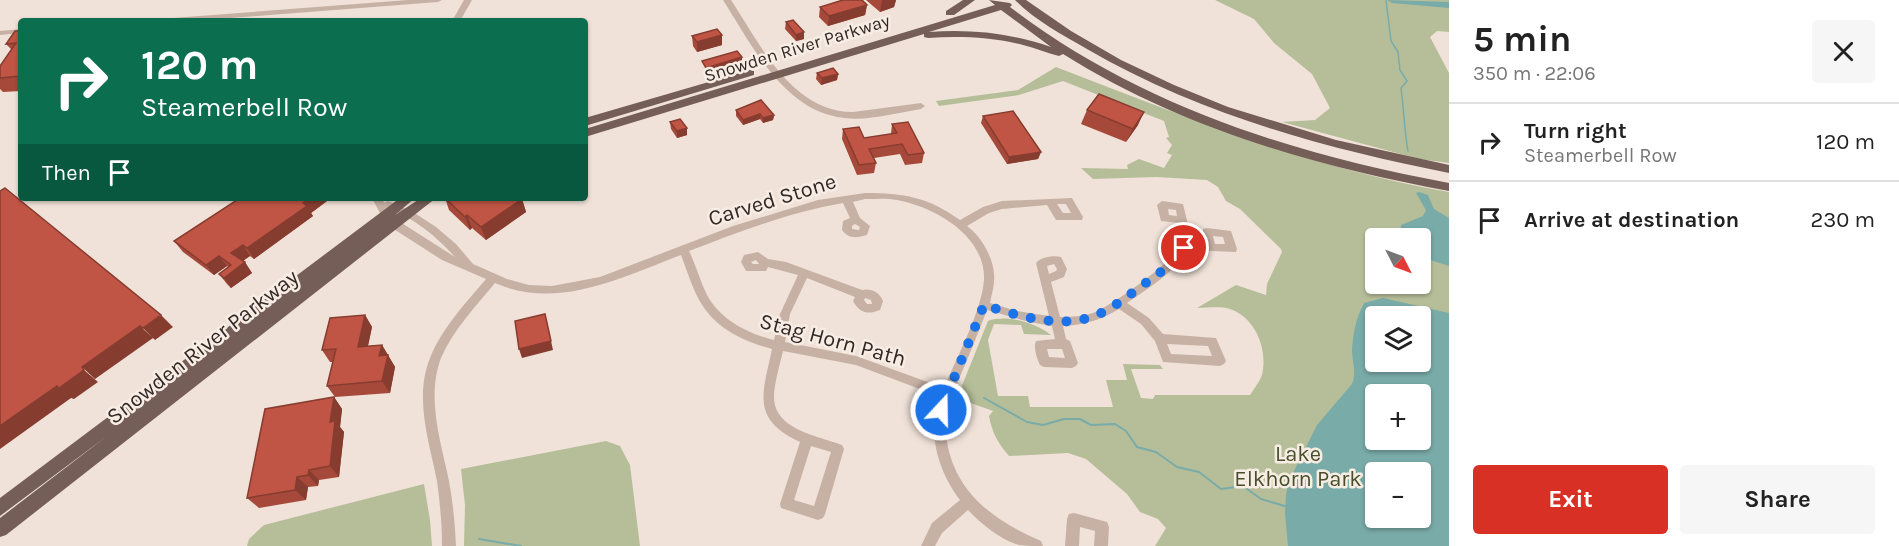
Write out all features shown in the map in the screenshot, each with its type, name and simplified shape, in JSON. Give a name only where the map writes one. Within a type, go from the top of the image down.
[{"type":"main road","points":[[950,13],[970,0]]},
{"type":"main road","name":"Snowden River Parkway","points":[[588,132],[950,13],[996,2],[1021,0]]},
{"type":"main road","points":[[1021,0],[1056,26],[1109,57],[1209,103],[1309,137],[1449,169]]},
{"type":"main road","name":"Snowden River Parkway","points":[[588,121],[873,45],[996,2]]},
{"type":"main road","points":[[996,2],[1094,68]]},
{"type":"main road","points":[[873,45],[945,33],[986,35],[1040,47],[1094,68],[1169,104],[1247,135],[1335,162],[1449,187]]},
{"type":"main road","name":"Snowden River Parkway","points":[[0,508],[404,201]]},
{"type":"main road","name":"Snowden River Parkway","points":[[0,529],[390,210],[420,201]]},
{"type":"street","points":[[200,18],[438,0]]},
{"type":"street","points":[[458,18],[468,0]]},
{"type":"street","points":[[727,0],[776,70],[804,101],[828,112],[853,115],[921,106]]},
{"type":"street","points":[[0,33],[18,31]]},
{"type":"street","name":"Carved Stone","points":[[390,210],[436,251],[493,279],[529,289],[572,288],[616,276],[682,249],[768,219],[846,198],[880,195],[907,198],[932,207],[960,225],[976,242],[987,262],[989,283],[984,305],[947,394],[939,425],[940,447],[950,473],[968,502],[994,525],[1036,546]]},
{"type":"street","points":[[846,198],[856,220]]},
{"type":"street","points":[[960,225],[993,207],[1050,202]]},
{"type":"street","name":"Carved Stone","points":[[390,210],[456,249],[468,265]]},
{"type":"street","points":[[984,305],[1027,318],[1056,321],[1094,317],[1119,303],[1179,257],[1184,248],[1186,236],[1183,220]]},
{"type":"street","points":[[1186,236],[1209,239]]},
{"type":"street","name":"Stag Horn Path","points":[[682,249],[692,265],[703,297],[719,318],[749,338],[778,346],[862,362],[947,394]]},
{"type":"street","points":[[765,262],[804,273],[861,295]]},
{"type":"street","points":[[804,273],[787,309],[768,397],[769,406],[780,425],[807,439],[838,449],[818,514],[786,504],[807,439]]},
{"type":"street","points":[[449,546],[447,509],[429,404],[431,375],[434,361],[450,332],[493,279]]},
{"type":"street","points":[[1045,280],[1062,344]]},
{"type":"street","points":[[1119,303],[1145,321],[1160,339],[1167,358],[1220,361],[1212,341],[1160,339]]},
{"type":"street","points":[[928,546],[937,528],[968,502]]},
{"type":"street","points":[[1072,546],[1074,519],[1102,527],[1101,546]]},
{"type":"green space","points":[[1215,0],[1449,0],[1449,32],[1437,31],[1430,37],[1449,73],[1449,163],[1419,159],[1282,122],[1315,120],[1330,108],[1312,74],[1274,43],[1254,19]]},
{"type":"green space","name":"Lake Elkhorn Park","points":[[1056,67],[1201,122],[1298,155],[1398,182],[1449,192],[1449,546],[1155,546],[1166,528],[1158,519],[1140,512],[1127,494],[1086,459],[1068,453],[1009,456],[992,428],[989,416],[993,411],[957,398],[988,321],[1012,319],[1021,321],[1051,335],[1024,334],[1021,325],[994,324],[988,340],[998,396],[1028,396],[1030,407],[1113,407],[1106,380],[1127,380],[1123,364],[1160,365],[1163,369],[1131,369],[1141,398],[1153,399],[1155,395],[1250,395],[1262,375],[1263,365],[1261,346],[1253,327],[1239,313],[1230,309],[1197,308],[1236,285],[1266,295],[1267,284],[1282,252],[1240,209],[1226,201],[1218,187],[1207,180],[1156,177],[1093,179],[1081,168],[1128,169],[1127,165],[1139,159],[1164,168],[1172,155],[1167,153],[1172,145],[1166,138],[1169,137],[1164,121],[1063,81],[1019,95],[939,106],[936,101],[1018,90]]},
{"type":"green space","points":[[606,441],[620,446],[630,465],[640,546],[464,546],[465,505],[461,469]]},
{"type":"green space","points":[[424,484],[432,546],[247,546],[249,539],[264,525]]},
{"type":"water","points":[[1416,193],[1428,195],[1434,209],[1449,218],[1449,266],[1431,260],[1431,228],[1401,228],[1401,225],[1423,216],[1426,210]]},
{"type":"water","points":[[1383,298],[1418,306],[1365,306],[1365,372],[1431,372],[1431,309],[1449,313],[1449,546],[1288,546],[1285,513],[1289,481],[1317,425],[1352,384],[1354,367],[1352,350],[1357,320],[1364,303]]},
{"type":"building","points":[[843,0],[862,0],[867,5],[829,16],[820,7]]},
{"type":"building","points":[[793,20],[804,32],[796,35],[786,22]]},
{"type":"building","points":[[717,29],[722,35],[697,42],[692,36]]},
{"type":"building","points":[[15,31],[18,31],[18,76],[0,78],[0,66],[16,43],[6,44]]},
{"type":"building","points":[[737,51],[742,57],[706,68],[702,61]]},
{"type":"building","points":[[833,68],[838,74],[822,78],[817,73]]},
{"type":"building","points":[[1099,94],[1144,112],[1133,129],[1087,110]]},
{"type":"building","points":[[761,100],[774,115],[763,118],[760,114],[743,120],[736,110]]},
{"type":"building","points":[[1013,111],[1041,152],[1009,157],[983,116]]},
{"type":"building","points":[[680,119],[687,128],[677,131],[670,122]]},
{"type":"building","points":[[908,122],[924,153],[908,155],[902,144],[869,149],[876,163],[859,165],[843,129],[859,127],[864,138],[897,133],[892,124]]},
{"type":"building","points":[[5,188],[18,201],[21,201],[161,315],[143,328],[140,326],[82,367],[84,370],[59,388],[57,386],[0,426],[0,191]]},
{"type":"building","points":[[235,201],[306,201],[303,203],[307,206],[247,248],[243,245],[231,253],[245,262],[224,278],[219,274],[231,265],[219,256],[206,265],[174,241]]},
{"type":"building","points":[[448,201],[519,201],[481,227],[467,215],[465,217]]},
{"type":"building","points":[[545,314],[551,341],[519,349],[515,321]]},
{"type":"building","points":[[365,315],[358,347],[382,345],[379,356],[388,355],[382,381],[327,386],[336,349],[322,350],[330,318]]},
{"type":"building","points":[[334,397],[330,422],[335,421],[330,466],[309,470],[308,475],[297,477],[295,490],[247,498],[265,409]]},
{"type":"waterway","points":[[1386,0],[1391,41],[1398,52],[1400,70],[1407,81],[1401,88],[1408,151]]},
{"type":"waterway","points":[[1392,0],[1449,5]]},
{"type":"waterway","points":[[984,398],[1027,422],[1043,425],[1064,419],[1080,419],[1091,425],[1115,424],[1126,431],[1137,447],[1156,452],[1177,467],[1199,472],[1221,489],[1243,486],[1261,499],[1288,507]]},
{"type":"waterway","points":[[479,539],[521,546]]},
{"type":"route","points":[[941,410],[984,305],[1040,320],[1073,321],[1094,317],[1119,303],[1173,262],[1184,248]]}]
